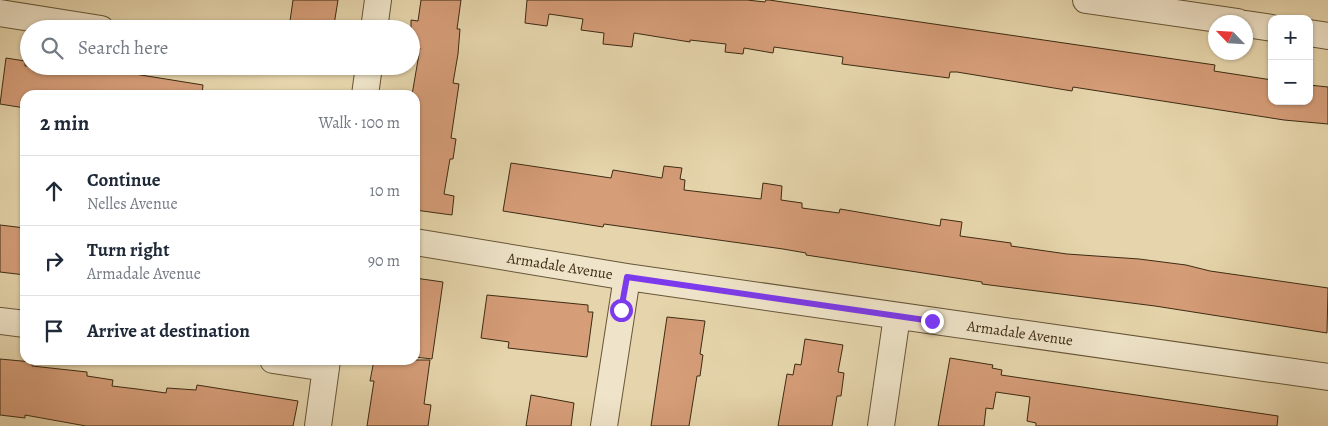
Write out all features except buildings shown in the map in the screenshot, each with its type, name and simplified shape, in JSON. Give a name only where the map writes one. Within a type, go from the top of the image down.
[{"type":"street","points":[[375,20],[378,0]]},
{"type":"street","points":[[1086,0],[1208,18]]},
{"type":"street","points":[[0,14],[40,20]]},
{"type":"street","points":[[1253,25],[1268,27]]},
{"type":"street","points":[[1313,34],[1328,36]]},
{"type":"street","points":[[363,75],[364,90]]},
{"type":"street","name":"Armadale Avenue","points":[[420,243],[627,277],[1328,377]]},
{"type":"street","points":[[604,426],[627,277]]},
{"type":"street","points":[[882,426],[897,316]]},
{"type":"street","points":[[0,321],[20,323]]},
{"type":"street","points":[[318,426],[326,365]]},
{"type":"route","points":[[621,310],[627,277],[932,321]]}]
